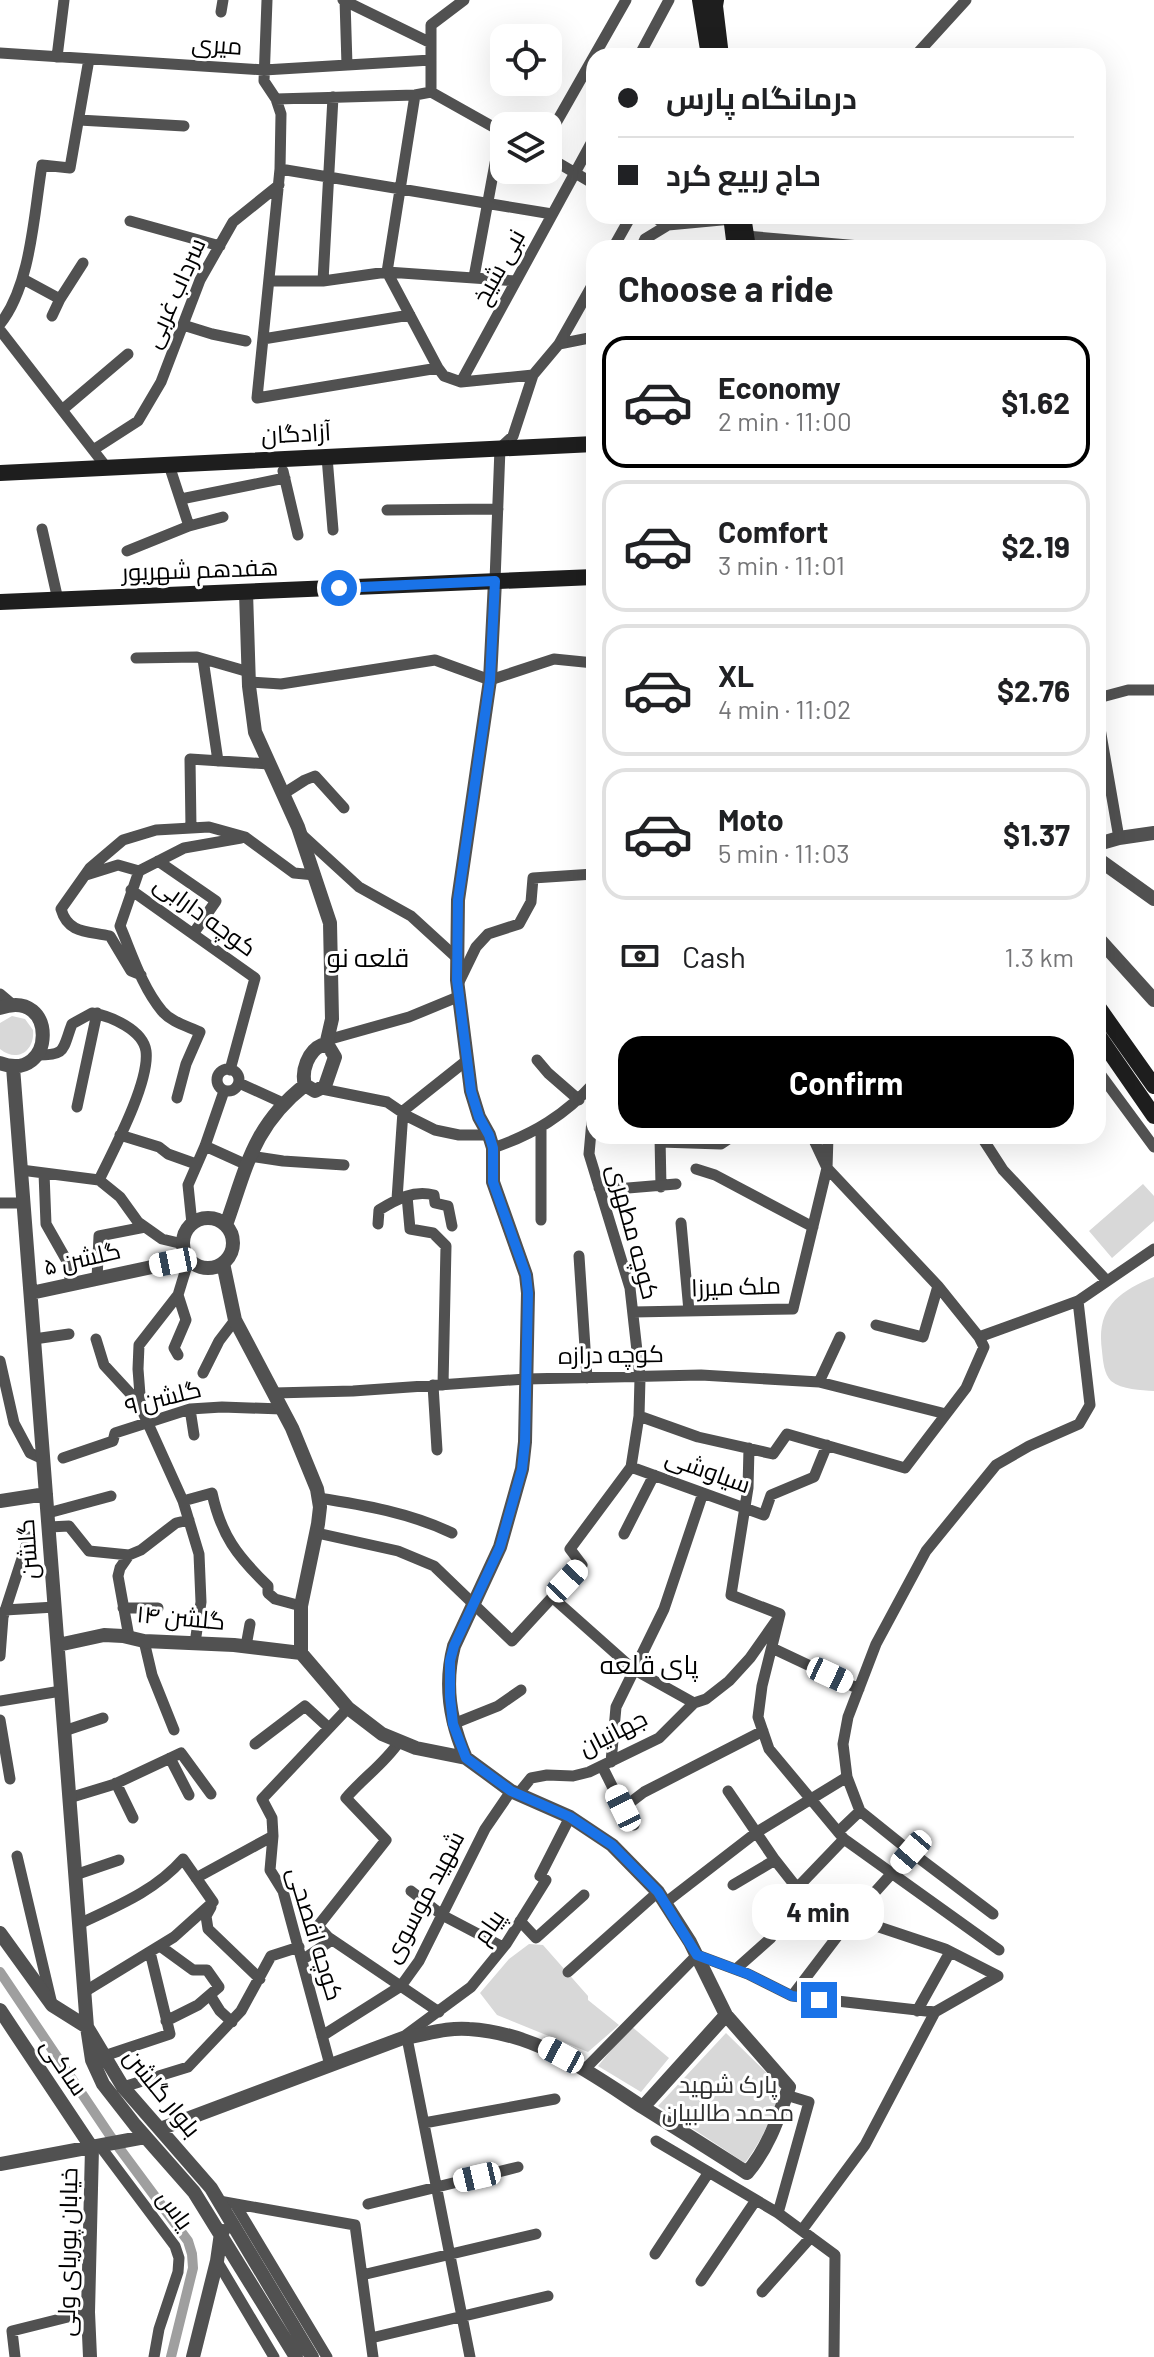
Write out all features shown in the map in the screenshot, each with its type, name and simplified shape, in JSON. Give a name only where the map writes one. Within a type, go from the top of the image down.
[{"type":"main road","points":[[700,0],[708,48]]},
{"type":"main road","points":[[716,0],[720,48]]},
{"type":"main road","name":"آزادگان","points":[[0,473],[586,444]]},
{"type":"main road","name":"هفدهم شهریور","points":[[0,602],[586,577]]},
{"type":"main road","points":[[1106,1018],[1154,1086]]},
{"type":"main road","points":[[1106,1047],[1154,1116]]},
{"type":"street","points":[[57,57],[64,0]]},
{"type":"street","points":[[267,0],[264,81],[276,99],[281,114],[280,169],[257,398],[438,368]]},
{"type":"street","points":[[347,65],[344,0],[431,43]]},
{"type":"street","points":[[431,92],[431,25],[464,0]]},
{"type":"street","points":[[599,48],[626,0]]},
{"type":"street","points":[[643,48],[669,0]]},
{"type":"street","points":[[922,48],[966,0]]},
{"type":"street","name":"میری","points":[[0,53],[264,70],[431,60]]},
{"type":"street","points":[[89,59],[70,168],[42,165],[23,279],[16,300],[0,327],[107,468]]},
{"type":"street","points":[[562,112],[586,70]]},
{"type":"street","points":[[276,99],[431,92],[490,125]]},
{"type":"street","points":[[415,95],[387,272],[444,376],[461,382],[533,375]]},
{"type":"street","points":[[323,281],[333,97]]},
{"type":"street","points":[[79,120],[184,126]]},
{"type":"street","name":"نبی شیخ","points":[[461,382],[586,152]]},
{"type":"street","points":[[562,165],[586,179]]},
{"type":"street","points":[[280,169],[552,214]]},
{"type":"street","points":[[474,277],[492,184]]},
{"type":"street","name":"سرداب غربی","points":[[93,450],[138,421],[161,382],[200,280],[233,222],[279,185]]},
{"type":"street","points":[[130,221],[220,246]]},
{"type":"street","points":[[645,240],[668,225],[676,224]]},
{"type":"street","points":[[52,316],[83,263]]},
{"type":"street","points":[[269,281],[323,281],[387,272],[516,281]]},
{"type":"street","points":[[23,279],[60,299]]},
{"type":"street","points":[[466,1758],[453,1724],[448,1682],[450,1661],[500,1547],[522,1469],[528,1293],[526,1275],[493,1182],[491,1142],[475,1104],[466,1061],[459,990],[458,900],[490,680],[500,448],[513,436],[533,375],[559,344],[586,296]]},
{"type":"street","points":[[263,339],[410,315]]},
{"type":"street","points":[[183,325],[246,341]]},
{"type":"street","points":[[559,344],[586,339]]},
{"type":"street","points":[[62,410],[128,354]]},
{"type":"street","points":[[327,457],[333,530]]},
{"type":"street","points":[[280,459],[298,535]]},
{"type":"street","points":[[169,465],[189,526]]},
{"type":"street","points":[[181,499],[285,478]]},
{"type":"street","points":[[387,510],[498,509]]},
{"type":"street","points":[[127,551],[189,526],[223,517]]},
{"type":"street","points":[[42,529],[58,600]]},
{"type":"street","points":[[246,592],[249,677],[255,732],[300,833],[330,923],[332,1019],[326,1043]]},
{"type":"street","points":[[136,658],[197,657],[249,677],[281,684],[435,660],[490,680],[554,659],[586,662]]},
{"type":"street","points":[[203,659],[218,761]]},
{"type":"street","points":[[1106,696],[1128,690],[1154,690]]},
{"type":"street","points":[[191,828],[190,759],[269,764]]},
{"type":"street","points":[[1106,763],[1119,838]]},
{"type":"street","points":[[283,794],[315,776],[344,808]]},
{"type":"street","points":[[141,975],[131,971],[110,936],[72,929],[64,920],[61,909],[86,875],[123,840],[156,830],[209,827],[245,837],[294,873],[315,875]]},
{"type":"street","points":[[300,833],[359,887],[411,916],[458,959]]},
{"type":"street","points":[[1106,842],[1154,833]]},
{"type":"street","points":[[177,1098],[186,1064],[200,1032],[163,1012],[141,975],[120,926],[139,871],[184,848],[245,837]]},
{"type":"street","points":[[158,861],[216,901],[193,934]]},
{"type":"street","points":[[86,875],[118,865],[139,871]]},
{"type":"street","points":[[1106,865],[1154,899]]},
{"type":"street","points":[[586,875],[533,878],[531,902],[519,924],[488,934],[476,947],[459,990],[409,1017],[318,1046],[310,1056],[303,1076],[305,1085],[311,1090],[322,1089],[387,1102],[435,1130],[491,1142],[523,1138],[586,1092]]},
{"type":"street","name":"کوچه دارابی","points":[[131,890],[255,978],[230,1070]]},
{"type":"street","points":[[1106,947],[1154,1000]]},
{"type":"street","points":[[0,994],[6,1006],[29,1009],[41,1022],[44,1039],[37,1055],[30,1061],[7,1065]]},
{"type":"street","points":[[37,1055],[57,1055],[62,1051],[72,1024],[92,1013],[127,1026],[146,1048],[145,1067],[120,1135],[99,1180]]},
{"type":"street","points":[[77,1107],[97,1013]]},
{"type":"street","points":[[322,1089],[335,1057],[326,1043]]},
{"type":"street","points":[[537,1060],[579,1100]]},
{"type":"street","points":[[403,1111],[466,1061]]},
{"type":"street","name":"گلشن","points":[[7,1065],[24,1203],[87,2027]]},
{"type":"street","points":[[230,1070],[238,1076],[239,1083],[235,1089],[224,1091],[217,1079],[220,1072],[230,1070]]},
{"type":"street","points":[[1106,1082],[1154,1147]]},
{"type":"street","points":[[239,1083],[283,1103]]},
{"type":"street","points":[[226,1225],[248,1160],[263,1130],[283,1103],[305,1085]]},
{"type":"street","points":[[192,1224],[188,1185],[224,1091]]},
{"type":"street","points":[[403,1111],[402,1197],[410,1229],[433,1233],[446,1246],[437,1450]]},
{"type":"street","points":[[541,1127],[541,1220]]},
{"type":"street","points":[[120,1135],[159,1147],[168,1154],[196,1164]]},
{"type":"street","name":"کوچه مطهری","points":[[590,1144],[589,1154],[630,1288],[640,1378],[639,1416],[631,1467]]},
{"type":"street","points":[[660,1144],[661,1187]]},
{"type":"street","points":[[639,1416],[698,1437],[773,1454],[787,1434],[905,1468],[966,1388],[984,1347],[979,1337],[938,1286],[827,1168],[816,1144]]},
{"type":"street","name":"ملک میرزا","points":[[633,1312],[793,1309],[827,1168],[828,1144]]},
{"type":"street","points":[[986,1144],[1003,1170],[1107,1281]]},
{"type":"street","points":[[205,1146],[248,1160],[344,1165]]},
{"type":"street","points":[[696,1169],[715,1175],[813,1227]]},
{"type":"street","points":[[21,1170],[99,1180],[120,1197],[138,1222],[162,1239],[183,1244]]},
{"type":"street","points":[[44,1173],[46,1224],[67,1261],[71,1284]]},
{"type":"street","points":[[599,1188],[676,1184]]},
{"type":"street","points":[[378,1224],[379,1210],[402,1197],[423,1192],[434,1195],[435,1203],[448,1206],[452,1226]]},
{"type":"street","points":[[0,1203],[24,1203]]},
{"type":"street","points":[[209,1218],[226,1225],[232,1234],[233,1245],[223,1263],[202,1267],[189,1259],[183,1244],[185,1233],[192,1224],[209,1218]]},
{"type":"street","points":[[681,1223],[689,1311]]},
{"type":"street","points":[[97,1279],[99,1236],[145,1227]]},
{"type":"street","points":[[979,1337],[1078,1301],[1154,1249]]},
{"type":"street","points":[[579,1256],[587,1378]]},
{"type":"street","points":[[141,1405],[139,1345],[178,1295],[189,1259]]},
{"type":"street","name":"گلشن ۵","points":[[31,1293],[189,1259]]},
{"type":"street","points":[[160,2129],[405,2038],[436,2031],[467,2029],[494,2032],[545,2047],[585,2069],[747,2173],[762,2155],[789,2087],[726,2015],[697,1955],[661,1897],[612,1845],[570,1817],[514,1792],[466,1758],[399,1742],[382,1734],[348,1708],[301,1653],[301,1606],[320,1507],[313,1475],[235,1320],[223,1263]]},
{"type":"street","points":[[876,1325],[923,1337],[938,1286]]},
{"type":"street","points":[[178,1295],[186,1320],[174,1348],[178,1355]]},
{"type":"street","points":[[993,1914],[860,1811],[847,1777],[843,1744],[848,1717],[876,1644],[926,1551],[996,1465],[1029,1446],[1079,1424],[1090,1405],[1078,1301]]},
{"type":"street","points":[[203,1373],[219,1341],[235,1320]]},
{"type":"street","points":[[34,1339],[69,1334]]},
{"type":"street","points":[[819,1382],[840,1337]]},
{"type":"street","points":[[96,1339],[104,1365],[141,1405],[183,1501],[199,1554],[201,1602],[195,1643]]},
{"type":"street","points":[[0,1361],[14,1423],[30,1453],[43,1459]]},
{"type":"street","name":"کوچه درازه","points":[[274,1393],[526,1379],[701,1375],[819,1382],[946,1414]]},
{"type":"street","points":[[190,1409],[194,1435]]},
{"type":"street","name":"گلشن ۹","points":[[63,1458],[113,1441],[115,1433],[190,1409],[282,1409]]},
{"type":"street","name":"سیاوشی","points":[[631,1467],[764,1515],[771,1495],[814,1477],[827,1445]]},
{"type":"street","points":[[749,1448],[748,1488],[731,1595],[780,1614],[758,1717],[769,1749],[841,1835],[999,1950]]},
{"type":"street","points":[[317,1533],[398,1551],[434,1566],[512,1641],[582,1565],[570,1549],[631,1467]]},
{"type":"street","points":[[624,1534],[654,1475]]},
{"type":"street","points":[[183,1501],[212,1493],[227,1540],[268,1586],[268,1593],[275,1599],[301,1606]]},
{"type":"street","points":[[634,1825],[623,1808],[606,1764],[616,1707],[664,1609],[703,1493]]},
{"type":"street","points":[[0,1501],[46,1494]]},
{"type":"street","points":[[48,1520],[111,1496]]},
{"type":"street","points":[[318,1498],[372,1506],[428,1522],[452,1533]]},
{"type":"street","points":[[48,1520],[69,1526],[89,1551],[129,1555],[141,1550],[176,1523],[189,1520]]},
{"type":"street","points":[[0,1656],[3,1614],[29,1537]]},
{"type":"street","points":[[129,1555],[118,1576],[123,1608],[174,1730]]},
{"type":"street","points":[[552,1597],[633,1669],[694,1703]]},
{"type":"street","points":[[3,1614],[55,1607]]},
{"type":"street","points":[[123,1608],[158,1608]]},
{"type":"street","name":"جهانیان","points":[[514,1792],[531,1778],[573,1776],[659,1738],[694,1703],[706,1699],[729,1681],[750,1658],[780,1614]]},
{"type":"street","points":[[246,1646],[250,1624]]},
{"type":"street","name":"گلشن ۱۴","points":[[58,1645],[104,1635],[301,1653]]},
{"type":"street","points":[[772,1648],[859,1689]]},
{"type":"street","points":[[453,1724],[498,1706],[521,1690]]},
{"type":"street","points":[[0,1701],[61,1691]]},
{"type":"street","points":[[255,1744],[305,1706],[329,1728]]},
{"type":"street","name":"کوچه افصحی","points":[[330,2065],[283,1891],[270,1870],[272,1818],[262,1799],[348,1708]]},
{"type":"street","points":[[64,1731],[103,1718]]},
{"type":"street","points":[[0,1720],[10,1779]]},
{"type":"street","points":[[623,1808],[644,1792],[763,1731]]},
{"type":"street","points":[[399,1742],[386,1761],[365,1777],[346,1798],[386,1840],[318,1926],[332,1940],[439,2012]]},
{"type":"street","points":[[69,1798],[116,1783],[181,1753],[211,1794]]},
{"type":"street","points":[[170,1758],[189,1795]]},
{"type":"street","points":[[568,1972],[661,1897],[757,1832],[847,1777]]},
{"type":"street","points":[[116,1783],[133,1818]]},
{"type":"street","points":[[728,1791],[797,1888],[852,1918],[950,1952],[998,1976],[935,2012],[865,2145],[807,2234],[762,2292]]},
{"type":"street","name":"شهید موسوی","points":[[322,2036],[401,1986],[419,1961],[485,1829],[514,1792]]},
{"type":"street","points":[[797,1888],[860,1811]]},
{"type":"street","name":"پیام","points":[[405,2038],[471,1987],[503,1947],[546,1880],[540,1876],[570,1817]]},
{"type":"street","points":[[196,1878],[273,1836]]},
{"type":"street","points":[[792,1996],[852,1918],[911,1852]]},
{"type":"street","points":[[17,1856],[52,2005]]},
{"type":"street","points":[[79,1924],[144,1893],[170,1874],[183,1859],[213,1902]]},
{"type":"street","points":[[75,1875],[119,1860]]},
{"type":"street","points":[[733,1885],[775,1860]]},
{"type":"street","points":[[411,1891],[442,1915],[503,1947]]},
{"type":"street","points":[[520,1921],[536,1938],[584,1895]]},
{"type":"street","points":[[84,1992],[174,1937],[213,1902]]},
{"type":"street","points":[[213,1902],[206,1916],[208,1929],[260,1979]]},
{"type":"street","points":[[0,1933],[52,2005],[87,2027]]},
{"type":"street","points":[[736,1969],[771,1938]]},
{"type":"street","points":[[302,1960],[332,1940]]},
{"type":"street","points":[[123,2087],[188,2067],[241,2011],[271,1956],[299,1947]]},
{"type":"street","points":[[155,1949],[193,1970],[207,1970],[219,1987],[198,2005],[166,2021]]},
{"type":"street","points":[[104,2056],[170,2034],[155,1949]]},
{"type":"street","points":[[917,2011],[950,1952]]},
{"type":"street","points":[[697,1955],[736,1969],[792,1996],[935,2012]]},
{"type":"street","points":[[585,2069],[697,1955]]},
{"type":"street","points":[[210,1995],[232,2022]]},
{"type":"street","name":"ساکی","points":[[0,2010],[96,2147]]},
{"type":"street","points":[[643,2107],[726,2015]]},
{"type":"street","name":"بلوار گلشن","points":[[87,2027],[123,2087],[199,2173],[219,2201],[226,2228],[296,2357]]},
{"type":"street","name":"بلوار گلشن","points":[[87,2027],[92,2060],[103,2084],[145,2137],[226,2228],[312,2357]]},
{"type":"street","points":[[405,2038],[470,2357]]},
{"type":"street","points":[[778,2213],[809,2102],[786,2095]]},
{"type":"street","points":[[424,2123],[555,2099]]},
{"type":"street","points":[[0,2164],[145,2137]]},
{"type":"street","points":[[656,2141],[778,2213],[835,2255],[834,2357]]},
{"type":"street","name":"خیابان پوریای ولی","points":[[90,2357],[88,2312],[96,2147]]},
{"type":"street","name":"یاس","points":[[96,2147],[175,2246],[179,2258],[178,2272],[159,2329],[154,2357]]},
{"type":"street","points":[[368,2204],[518,2167]]},
{"type":"street","points":[[655,2254],[709,2172]]},
{"type":"street","points":[[701,2281],[756,2200]]},
{"type":"street","points":[[219,2201],[355,2225],[373,2357]]},
{"type":"street","points":[[235,2204],[327,2357]]},
{"type":"street","points":[[193,2357],[226,2228]]},
{"type":"street","points":[[362,2275],[536,2234]]},
{"type":"street","points":[[217,2261],[274,2357]]},
{"type":"street","points":[[371,2338],[548,2296]]},
{"type":"street","points":[[15,2357],[12,2331],[88,2312]]},
{"type":"green space","points":[[12,1016],[25,1019],[33,1030],[28,1049],[18,1055],[0,1049],[0,1023]]},
{"type":"green space","points":[[1143,1184],[1154,1196],[1154,1221],[1112,1258],[1089,1231]]},
{"type":"green space","points":[[1154,1277],[1154,1391],[1126,1388],[1111,1381],[1105,1371],[1102,1324],[1106,1313],[1120,1296]]},
{"type":"green space","points":[[529,1944],[543,1945],[588,1996],[588,2000],[619,2025],[588,2052],[497,2015],[480,1993],[509,1959]]},
{"type":"green space","points":[[631,2026],[669,2058],[641,2092],[598,2066]]},
{"type":"green space","name":"پارک شهید محمد طالبیان","points":[[726,2033],[780,2086],[767,2127],[745,2163],[658,2106]]},
{"type":"waterway","points":[[0,1972],[111,2137],[188,2241],[193,2268],[171,2357]]},
{"type":"district","name":"قلعه نو","points":[[368,958]]},
{"type":"district","name":"پای قلعه","points":[[649,1665]]},
{"type":"route","points":[[339,588],[495,581],[490,680],[458,900],[457,980],[471,1091],[493,1148],[493,1182],[526,1275],[525,1442],[522,1469],[500,1547],[450,1661],[448,1682],[453,1724],[459,1743],[466,1758],[511,1791],[570,1817],[612,1845],[658,1892],[697,1955],[748,1974],[792,1996],[819,2000]]}]
